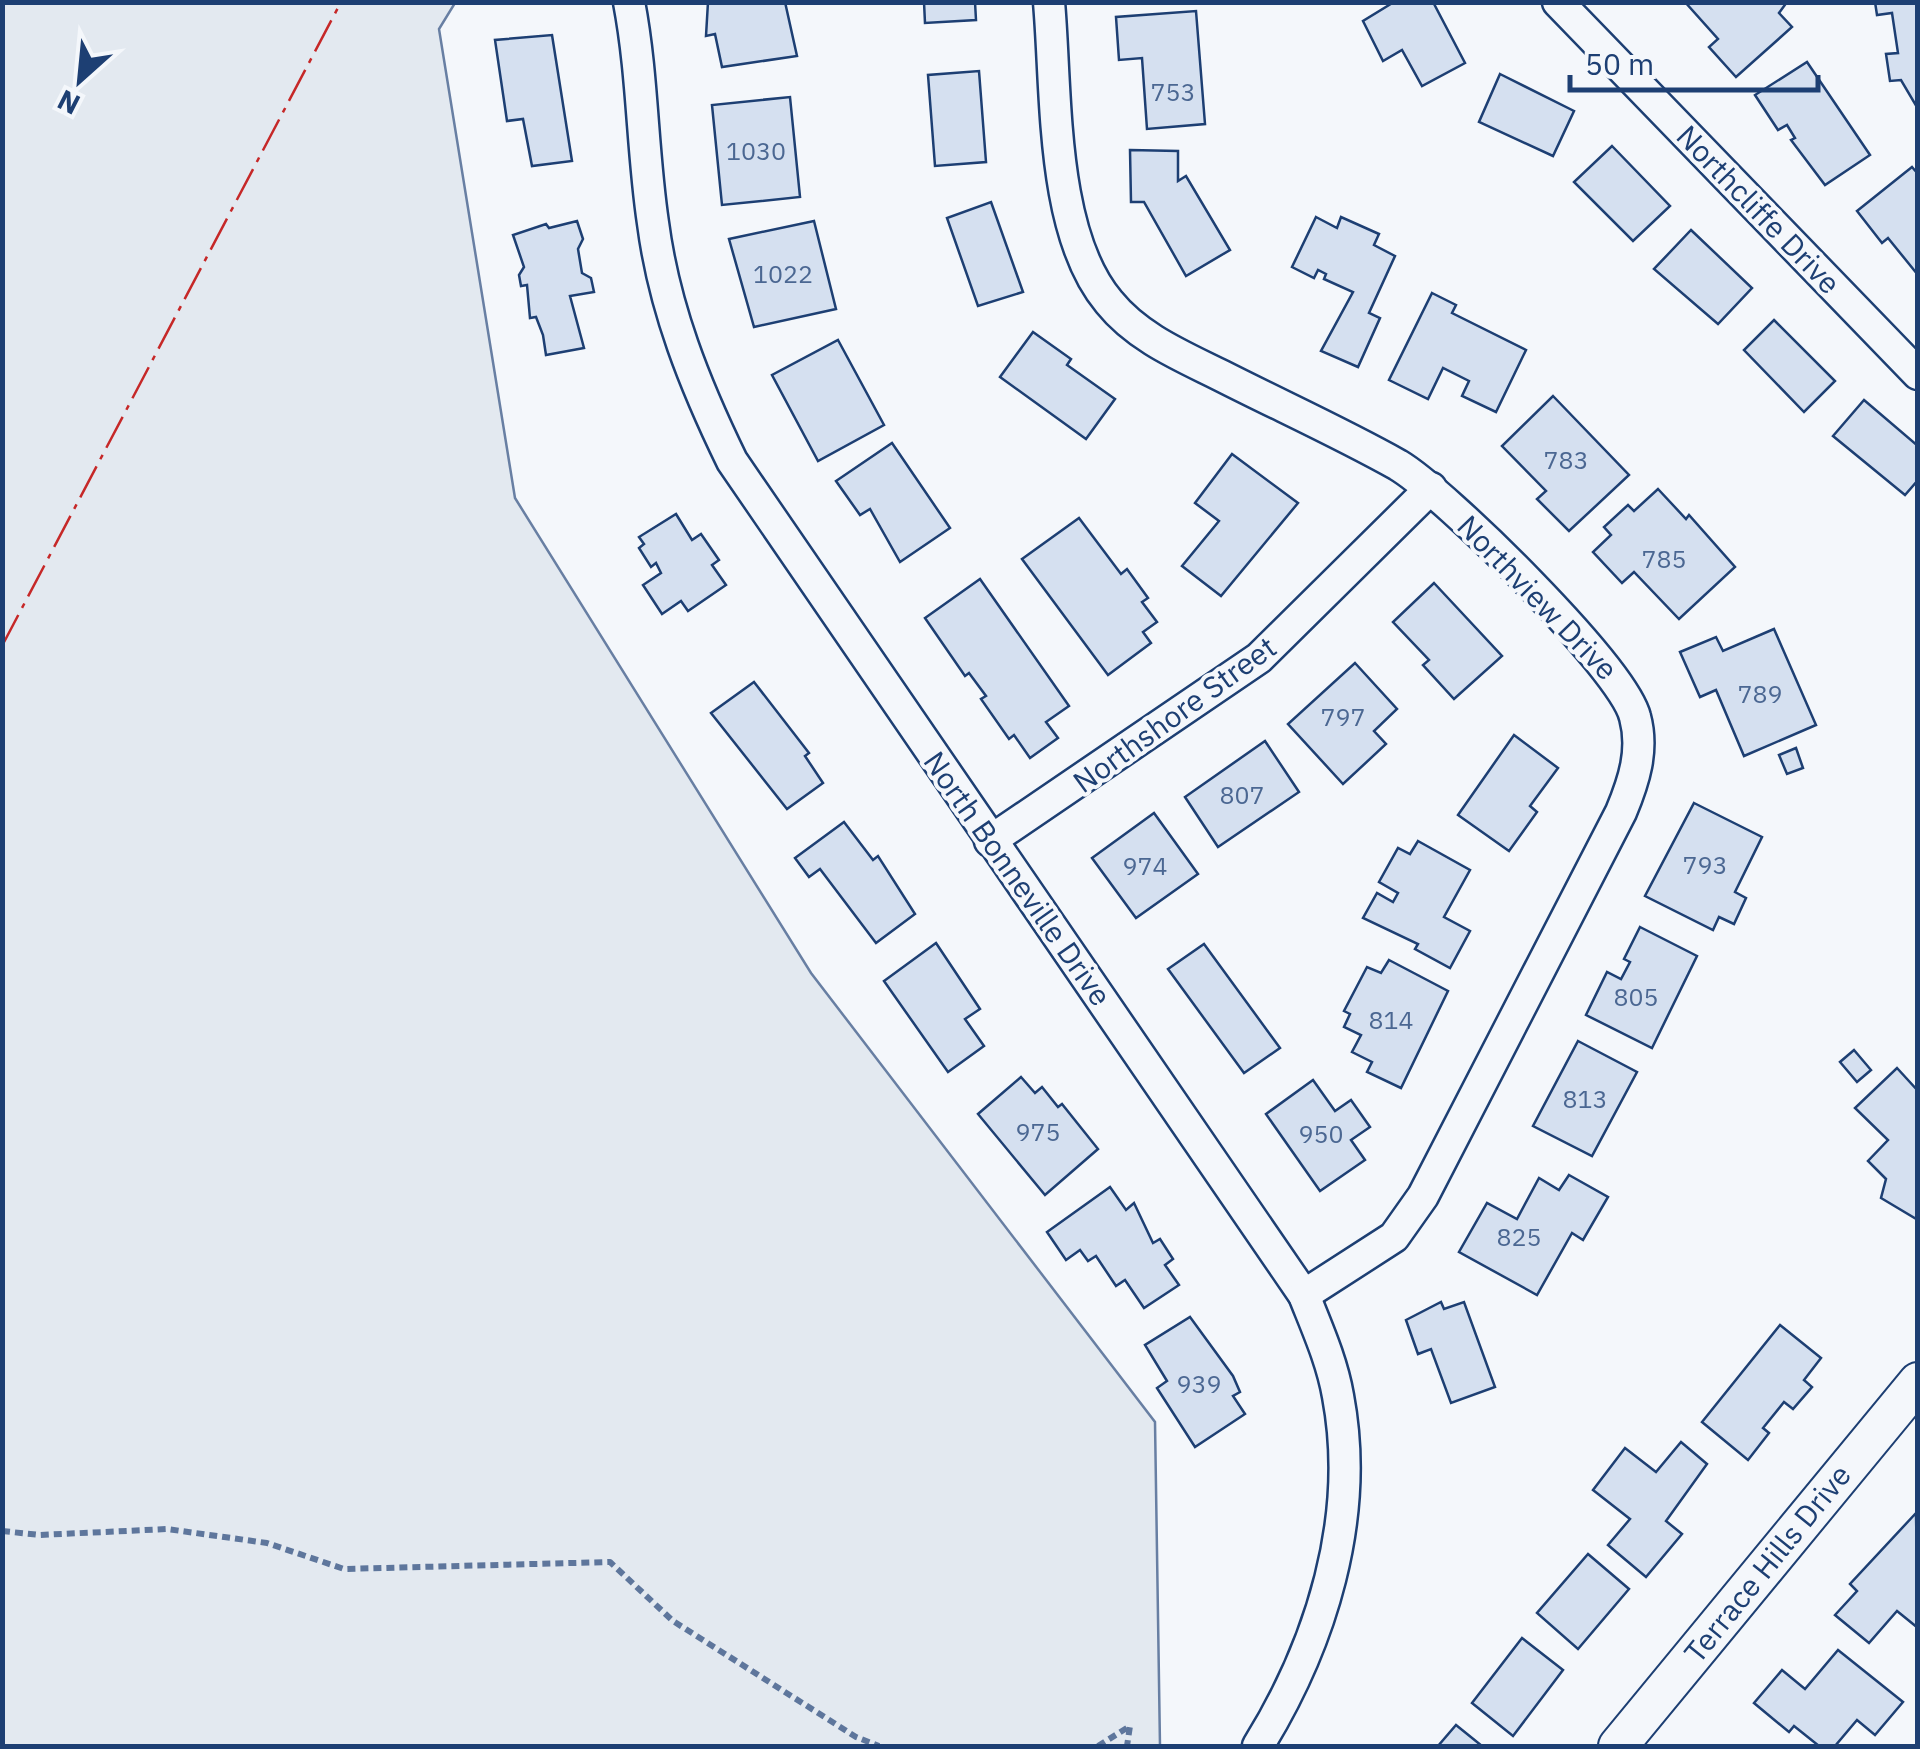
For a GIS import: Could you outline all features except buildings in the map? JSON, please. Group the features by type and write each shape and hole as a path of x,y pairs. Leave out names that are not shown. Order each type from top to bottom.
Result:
{"street":[{"name":"North Bonneville Drive","path":"630,2 653,225 682,348 700,395 762,510 1304,1295 1338,1395 1344,1494 1320,1617 1302,1669 1258,1746"},
{"name":"Northview Drive","path":"1049,2 1065,195 1074,242 1098,288 1125,319 1160,345 1377,454 1432,488 1609,668 1626,691 1635,716 1637,767 1621,812 1410,1218 1376,1252 1304,1295"},
{"name":"Northcliffe Drive","path":"1558,2 1918,374"},
{"name":"Northshore Street","path":"990,841 1259,658 1432,488"},
{"name":"Terrace Hills Drive","path":"1618,1746 1918,1382"}],"path":[{"path":"2,1532 40,1536 167,1530 267,1542 344,1570 610,1562 673,1622 840,1727 879,1746"},
{"path":"1098,1746 1130,1726 1127,1746"}],"shaded area":[{"path":"3,2 455,3 439,29 515,498 811,973 1155,1422 1160,1746 3,1746"}],"power":[{"path":"2,646 341,2"}]}
